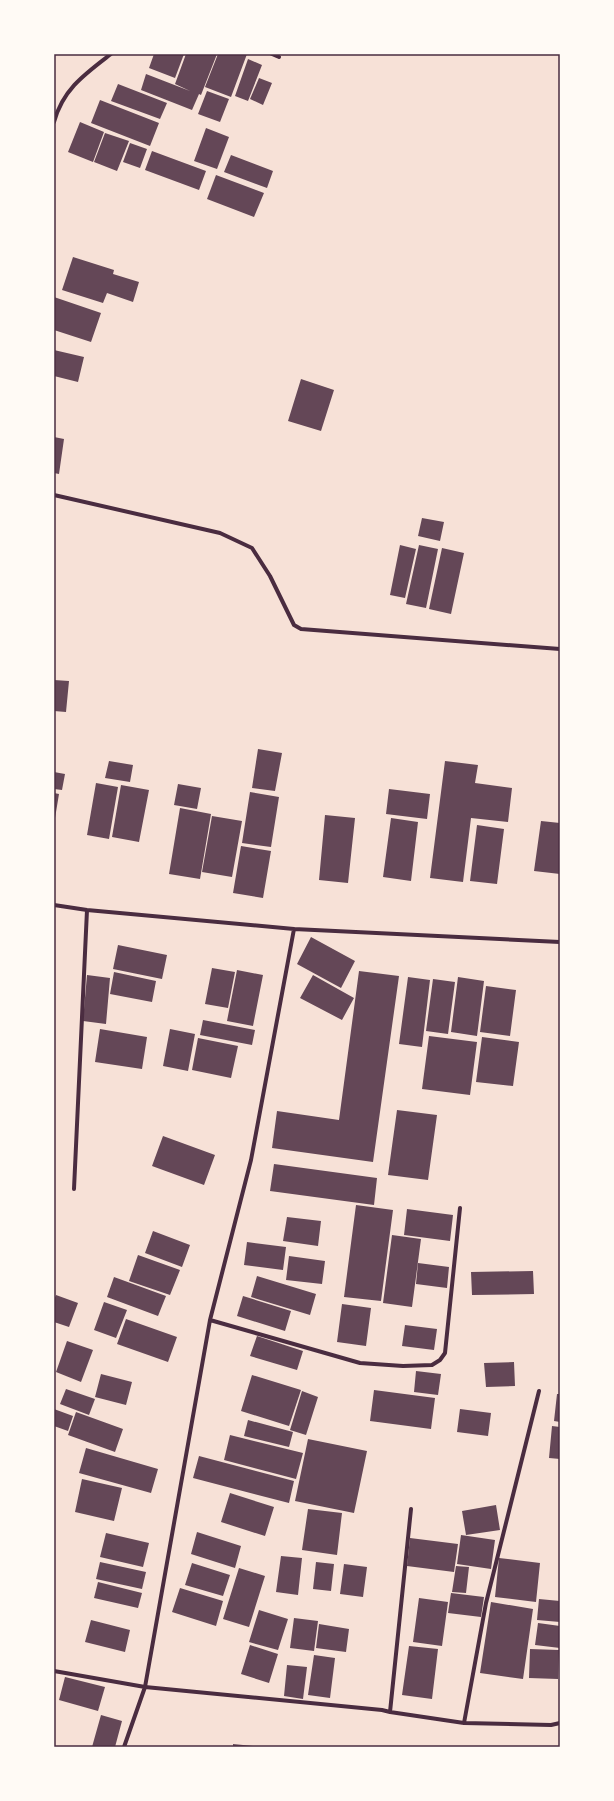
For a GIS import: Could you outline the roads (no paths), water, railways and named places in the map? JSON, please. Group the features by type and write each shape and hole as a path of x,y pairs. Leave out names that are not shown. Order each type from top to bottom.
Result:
{"street":[{"path":"54,122 62,102 79,79 110,54"},
{"path":"272,54 279,57"},
{"path":"54,495 220,533 252,548 270,576 294,625 301,629 560,649"},
{"path":"54,905 87,910 294,929 560,942"},
{"path":"74,1189 87,910"},
{"path":"124,1747 145,1687 210,1320 252,1160 294,929"},
{"path":"210,1320 360,1363 403,1366 432,1364 440,1360 446,1353 460,1208"},
{"path":"464,1723 486,1603 539,1391"},
{"path":"390,1712 411,1509"},
{"path":"54,1671 145,1687 382,1710 464,1723 551,1725 560,1723"}]}
